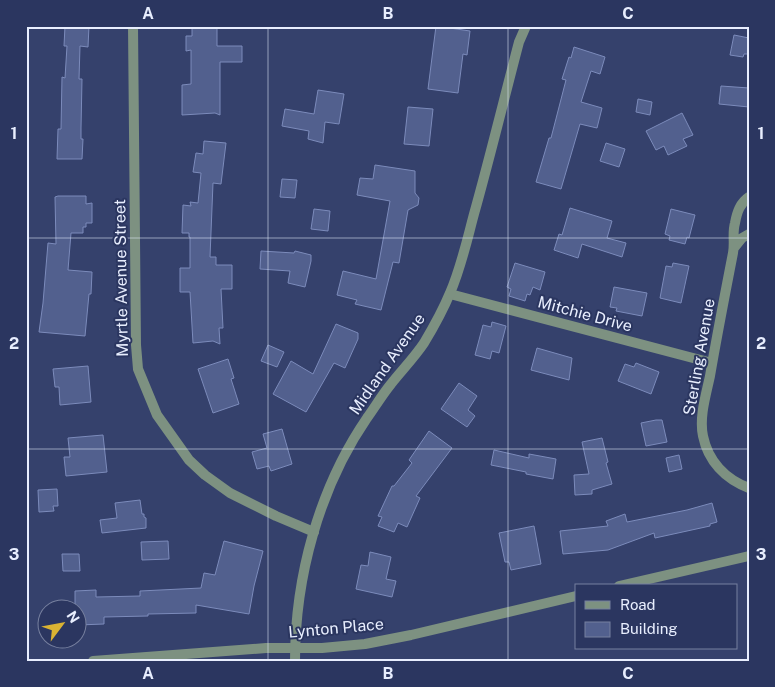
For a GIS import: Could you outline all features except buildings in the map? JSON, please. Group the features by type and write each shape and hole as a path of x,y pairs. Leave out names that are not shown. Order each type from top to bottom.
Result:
{"street":[{"name":"Myrtle Avenue Street","path":"133,26 136,345 138,369 157,415 189,460 230,493 314,532"},
{"name":"Midland Avenue","path":"295,661 295,629 301,585 314,532 334,479 351,444 389,386 423,344 450,294 458,273 519,42 526,26"},
{"name":"Sterling Avenue","path":"746,488 729,478 716,466 708,454 702,426 734,248 734,224 739,208 743,201 749,197"},
{"path":"734,248 742,238 749,234"},
{"name":"Mitchie Drive","path":"450,294 712,363"},
{"path":"626,584 745,555"},
{"name":"Lynton Place","path":"93,661 266,648 322,648 365,644 575,596"}]}
